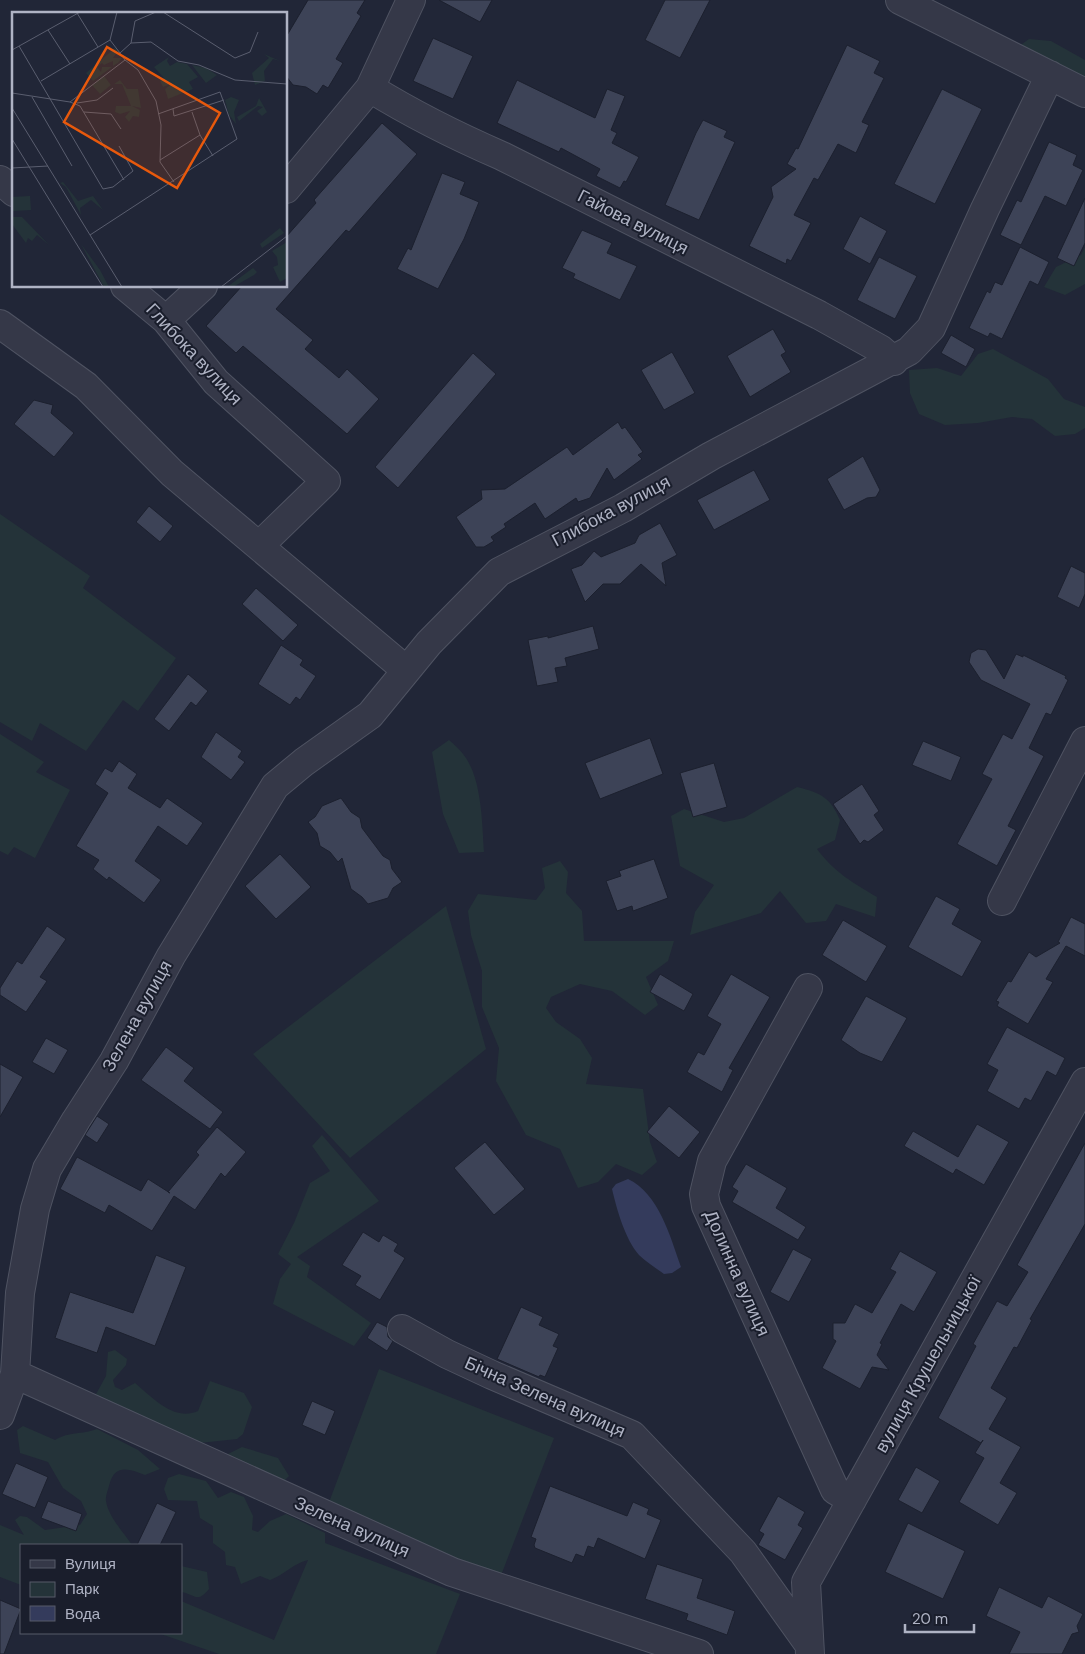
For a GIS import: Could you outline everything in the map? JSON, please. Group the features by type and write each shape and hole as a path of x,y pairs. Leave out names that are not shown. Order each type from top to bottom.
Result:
{"street":[{"path":"288,187 370,88 411,0"},
{"path":"900,0 1085,93"},
{"name":"Глибока вулиця","path":"370,715 406,670 499,572 623,508 711,456 894,361 909,351 931,328 985,209 1050,75"},
{"name":"Гайова вулиця","path":"370,88 405,110 462,139 502,156 819,315 880,349 894,361"},
{"path":"0,180 12,190"},
{"name":"Глибока вулиця","path":"127,288 166,320 216,382 326,481 259,546"},
{"path":"166,320 201,288"},
{"path":"0,324 86,386 172,473 406,670"},
{"name":"Зелена вулиця","path":"0,1415 15,1374 20,1294 35,1209 48,1169 114,1060 170,956 275,786 304,762 370,715"},
{"path":"1002,901 1085,741"},
{"name":"Долинна вулиця","path":"808,988 712,1161 704,1194 706,1206 835,1490 852,1500"},
{"name":"вулиця Крушельницької","path":"809,1649 806,1582 1085,1082"},
{"name":"Бічна Зелена вулиця","path":"402,1328 447,1354 492,1375 632,1435 743,1552 809,1649"},
{"name":"Зелена вулиця","path":"15,1374 452,1572 699,1654"}],"green space":[{"path":"1029,39 1051,41 1085,60 1085,96 1018,47"},
{"path":"1085,247 1085,284 1065,295 1044,287 1056,267 1081,255"},
{"path":"993,349 1048,379 1064,399 1085,407 1085,428 1075,434 1055,436 1032,419 1012,417 978,423 945,425 919,414 910,393 909,370 937,368 961,376 978,354"},
{"path":"0,514 90,576 83,588 176,658 138,711 123,700 86,751 40,723 32,741 0,722"},
{"path":"0,734 44,762 36,772 70,790 35,858 14,847 8,855 0,851"},
{"path":"449,740 463,754 474,775 480,801 484,852 459,853 443,814 432,752"},
{"path":"797,787 824,797 836,812 840,820 835,840 817,849 837,871 877,897 875,917 836,904 826,921 806,923 780,891 761,913 690,935 695,912 714,885 680,866 671,816 684,809 724,822 744,818"},
{"path":"560,861 568,872 566,893 582,911 584,941 674,941 668,961 646,977 658,1005 645,1015 612,991 580,984 551,997 546,1008 556,1022 580,1039 592,1058 586,1084 643,1089 650,1142 657,1162 642,1175 616,1164 598,1182 578,1188 560,1149 526,1135 496,1081 499,1048 482,1007 482,971 471,935 468,911 478,894 536,900 545,888 542,868"},
{"path":"446,906 486,1049 350,1158 253,1054"},
{"path":"322,1135 379,1201 297,1257 310,1266 307,1277 371,1323 354,1346 273,1304 280,1279 291,1264 278,1254 294,1223 310,1183 330,1171 312,1146"},
{"path":"115,1350 127,1359 126,1365 113,1380 115,1387 122,1390 135,1383 156,1401 172,1411 189,1414 198,1411 210,1381 244,1393 252,1407 243,1434 237,1439 199,1443 95,1396 106,1376 108,1352"},
{"path":"379,1369 554,1438 500,1578 328,1505"},
{"path":"23,1426 55,1440 66,1435 97,1429 138,1450 160,1469 145,1475 127,1470 118,1471 111,1479 106,1498 107,1507 131,1544 20,1544 20,1585 0,1577 0,1525 24,1535 15,1520 20,1516 27,1517 45,1530 80,1525 87,1514 81,1501 63,1488 48,1462 20,1453 17,1430"},
{"path":"242,1447 278,1458 289,1476 284,1481 240,1471 228,1454"},
{"path":"179,1474 206,1481 218,1498 231,1492 244,1497 253,1516 252,1530 258,1532 270,1521 286,1514 325,1533 325,1543 460,1594 436,1654 219,1654 161,1634 182,1634 182,1601 274,1640 308,1560 270,1580 260,1576 241,1584 235,1567 226,1565 225,1552 213,1543 213,1526 200,1518 197,1501 168,1500 164,1489 168,1478"},
{"path":"182,1566 207,1572 209,1589 205,1594 196,1597 182,1592"}],"water":[{"path":"628,1179 648,1195 668,1229 681,1267 672,1273 664,1274 642,1258 626,1233 612,1189 616,1184"}],"building":[{"path":"308,0 365,0 357,13 361,16 336,59 343,63 328,88 323,85 317,94 306,87 293,85 288,79 288,34"},
{"path":"439,0 492,0 480,22"},
{"path":"665,0 710,0 680,58 645,40"},
{"path":"433,38 473,56 453,99 413,81"},
{"path":"847,45 880,61 874,73 884,78 862,122 869,125 856,153 838,144 818,180 814,178 794,215 811,223 791,261 787,259 786,264 749,246 773,197 771,187 796,169 787,164 796,148 798,149"},
{"path":"517,80 595,118 607,89 625,96 611,130 617,133 612,143 639,157 626,182 624,181 620,188 596,176 600,169 561,148 559,152 497,123"},
{"path":"942,89 982,109 935,204 894,184"},
{"path":"703,120 727,131 724,137 735,142 699,220 665,205"},
{"path":"382,123 417,154 349,232 346,230 276,309 313,340 305,349 339,378 347,369 379,399 347,434 243,346 236,353 206,326 240,288 288,288 288,235 316,203 314,200"},
{"path":"1049,142 1077,155 1073,165 1083,170 1066,206 1045,196 1021,245 1000,235 1017,200 1021,202"},
{"path":"442,173 465,182 460,194 479,202 464,239 438,289 397,269 408,248 411,250"},
{"path":"1085,198 1085,243 1074,266 1057,258"},
{"path":"860,216 887,231 870,264 843,249"},
{"path":"582,230 612,243 607,253 637,266 620,300 573,278 575,274 562,268"},
{"path":"1020,247 1049,262 1038,285 1030,281 1002,339 990,333 988,337 969,328 987,291 990,293 995,282 1002,285"},
{"path":"879,257 917,276 895,319 857,300"},
{"path":"773,329 786,352 781,355 791,372 750,397 727,356"},
{"path":"951,335 975,349 966,367 941,353"},
{"path":"672,352 695,393 664,410 641,370"},
{"path":"473,353 496,374 398,488 375,467"},
{"path":"34,400 53,405 51,413 74,433 54,457 14,424"},
{"path":"618,422 622,429 625,427 643,452 638,455 642,459 614,480 607,468 590,498 578,502 576,498 545,519 535,503 504,524 506,527 491,537 494,541 484,547 476,547 456,517 482,499 481,490 505,489 567,447 573,455"},
{"path":"863,456 880,490 876,497 867,498 844,510 827,479"},
{"path":"754,470 770,500 714,530 697,500"},
{"path":"149,506 173,526 160,542 136,522"},
{"path":"660,523 677,555 662,563 666,586 641,564 620,584 603,584 585,602 571,569 582,565 594,551 601,557 635,543 639,535"},
{"path":"1071,566 1085,573 1085,594 1079,608 1057,597"},
{"path":"256,588 298,625 283,641 242,604"},
{"path":"593,626 599,649 565,658 567,666 555,668 558,682 537,686 528,640 548,636 548,638"},
{"path":"281,645 303,660 300,665 316,676 300,700 296,697 290,705 258,684"},
{"path":"978,649 986,650 1004,679 1016,654 1023,657 1023,655 1066,676 1065,678 1068,680 1051,715 1046,713 1029,748 1044,756 1008,826 1016,830 997,866 957,844 992,779 982,774 1003,734 1012,739 1030,704 981,680 969,662 971,653"},
{"path":"188,674 208,691 196,706 191,702 169,731 154,719"},
{"path":"216,732 242,751 238,757 245,762 231,780 201,757"},
{"path":"650,738 663,774 600,799 585,763"},
{"path":"923,741 961,757 951,781 912,765"},
{"path":"119,761 137,774 128,788 160,808 167,798 203,823 187,846 158,826 135,861 161,880 144,903 109,877 107,880 93,869 99,860 76,846 108,793 95,784 105,768 112,772"},
{"path":"714,763 727,807 693,817 680,773"},
{"path":"862,784 879,811 874,815 884,830 868,842 864,840 860,844 833,804"},
{"path":"341,798 351,812 360,818 362,828 383,856 390,860 392,869 402,882 393,888 388,898 368,904 351,889 342,858 338,862 330,852 320,846 317,833 308,822 315,817 322,806"},
{"path":"280,854 311,887 276,919 245,886"},
{"path":"654,859 668,898 633,911 632,906 617,911 606,881 621,876 619,871"},
{"path":"936,896 960,909 952,924 982,941 962,977 908,947"},
{"path":"1071,917 1085,924 1085,956 1066,946 1046,979 1053,982 1028,1024 997,1006 999,1002 996,1001 1008,981 1011,982 1029,952 1036,957 1060,943 1058,942"},
{"path":"843,920 887,946 866,982 822,955"},
{"path":"47,926 66,939 40,977 47,981 26,1012 0,995 0,988 17,961 22,964"},
{"path":"660,974 693,994 684,1011 650,992"},
{"path":"731,974 770,997 729,1068 733,1070 722,1092 687,1072 698,1052 704,1055 721,1024 707,1016"},
{"path":"866,996 907,1018 882,1062 860,1053 841,1040"},
{"path":"1007,1027 1065,1058 1056,1076 1047,1071 1031,1101 1025,1098 1019,1109 987,1091 998,1070 987,1064"},
{"path":"46,1038 68,1050 54,1074 32,1062"},
{"path":"166,1047 194,1068 184,1081 223,1112 210,1129 141,1080"},
{"path":"0,1064 23,1077 0,1117"},
{"path":"669,1106 700,1132 679,1158 647,1132"},
{"path":"97,1116 109,1124 97,1143 85,1135"},
{"path":"977,1124 1009,1142 984,1185 956,1169 953,1174 904,1146 913,1131 958,1157"},
{"path":"217,1127 246,1152 225,1177 221,1173 195,1210 174,1196 152,1231 109,1205 105,1213 60,1189 77,1157 141,1191 148,1179 168,1192 199,1155 196,1152"},
{"path":"485,1142 525,1189 494,1215 454,1168"},
{"path":"1085,1143 1085,1224 1030,1319 1032,1320 1017,1348 1014,1347 991,1388 1007,1398 989,1429 1021,1447 1000,1483 1017,1493 998,1525 959,1502 984,1458 975,1453 983,1440 981,1443 938,1418 976,1346 973,1344 997,1301 1007,1306 1028,1272 1017,1265"},
{"path":"746,1164 787,1188 776,1208 806,1227 798,1240 732,1202 738,1191 732,1187"},
{"path":"363,1232 379,1242 383,1235 398,1244 394,1251 405,1258 380,1300 355,1285 361,1276 342,1265"},
{"path":"793,1249 812,1259 789,1302 770,1292"},
{"path":"900,1251 937,1272 914,1312 901,1304 880,1343 882,1344 877,1355 889,1370 872,1367 860,1389 822,1368 836,1341 833,1339 833,1323 845,1323 855,1304 872,1313 896,1272 890,1269"},
{"path":"156,1255 186,1267 155,1346 106,1327 97,1353 55,1338 70,1292 133,1313"},
{"path":"521,1307 543,1317 539,1325 559,1334 553,1346 558,1348 545,1377 540,1375 539,1377 497,1359"},
{"path":"377,1322 387,1327 388,1337 393,1341 387,1351 367,1338"},
{"path":"312,1401 335,1411 325,1435 302,1425"},
{"path":"16,1463 48,1477 35,1508 2,1494"},
{"path":"916,1467 940,1481 922,1513 898,1500"},
{"path":"550,1486 627,1516 633,1502 649,1509 647,1514 661,1520 645,1559 598,1538 594,1548 588,1546 584,1557 576,1554 572,1563 535,1548 536,1539 531,1537"},
{"path":"778,1496 805,1512 798,1525 803,1528 785,1560 758,1545 764,1534 759,1531"},
{"path":"48,1501 82,1514 76,1531 41,1518"},
{"path":"157,1503 176,1512 160,1544 137,1544"},
{"path":"908,1523 965,1551 943,1599 885,1572"},
{"path":"657,1564 703,1579 697,1598 735,1611 727,1635 686,1620 688,1614 645,1599"},
{"path":"999,1587 1042,1608 1048,1596 1083,1614 1077,1626 1079,1632 1072,1634 1062,1654 1009,1654 1020,1632 986,1616"},
{"path":"0,1600 20,1609 20,1612 4,1654 0,1654"}]}
